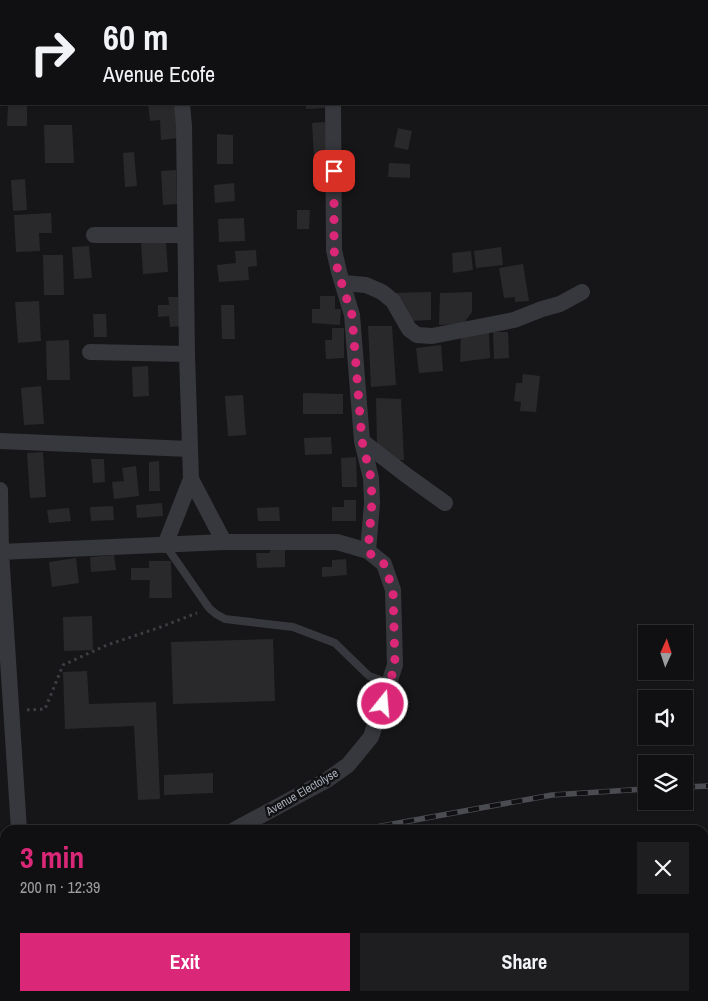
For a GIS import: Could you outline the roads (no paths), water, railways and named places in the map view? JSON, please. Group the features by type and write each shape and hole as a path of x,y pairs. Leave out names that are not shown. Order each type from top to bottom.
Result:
{"street":[{"path":"182,105 191,479 224,542"},
{"path":"1,552 224,542 337,542 368,552 372,502 371,478 362,441 352,315 338,272 334,250 333,105"},
{"path":"94,235 185,236"},
{"path":"343,283 366,285 382,292 393,301 409,329 417,334 432,336 514,320 560,304 582,292"},
{"path":"90,352 187,354"},
{"path":"0,441 189,449"},
{"path":"362,441 445,503"},
{"path":"165,545 191,479"},
{"path":"0,490 1,552 19,825"},
{"name":"Avenue Electolyse","path":"243,825 327,780 348,765 371,737 395,665 393,590 384,564 368,552"}],"lane":[{"path":"165,545 209,608 216,614 225,619 293,627 335,643 369,676 389,683"}],"railway":[{"path":"693,787 708,786"},
{"path":"387,825 552,795 638,790"}]}
